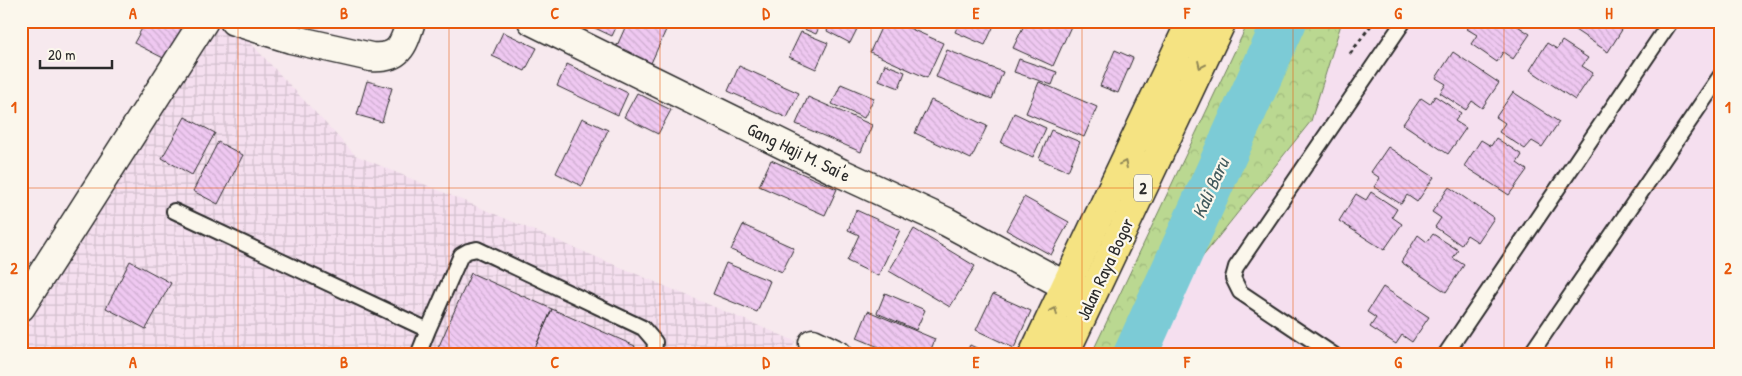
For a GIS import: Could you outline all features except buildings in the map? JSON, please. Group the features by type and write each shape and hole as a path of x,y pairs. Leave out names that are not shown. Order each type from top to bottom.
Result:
{"highway":[{"name":"Jalan Raya Bogor","path":"1033,355 1191,21"},
{"name":"Jalan Raya Bogor","path":"1064,355 1222,21"}],"street":[{"path":"21,308 204,21"},
{"path":"234,21 291,39 371,57 384,58 393,55 399,48 406,38 411,21"},
{"name":"Gang Haji M. Sai'e","path":"532,21 841,173 947,222 1066,286"},
{"path":"813,343 838,355"}],"lane":[{"path":"1334,355 1240,292 1233,278 1236,267 1404,21"},
{"path":"1445,355 1670,21"},
{"path":"1530,355 1721,74"},
{"path":"174,211 428,330"},
{"path":"418,355 461,255 468,250 478,249 644,328 655,342 654,355"}],"path":[{"path":"1350,54 1374,21"}],"shaded area":[{"path":"210,21 244,36 355,155 795,341 790,355 21,355 21,308 34,288 93,166"},
{"path":"1342,21 1721,21 1721,355 1152,355 1168,300 1311,121"}],"green space":[{"path":"1249,21 1342,21 1311,121 1168,300 1152,355 1091,355"}],"waterway":[{"name":"Kali Baru","path":"1135,355 1285,21"}]}
